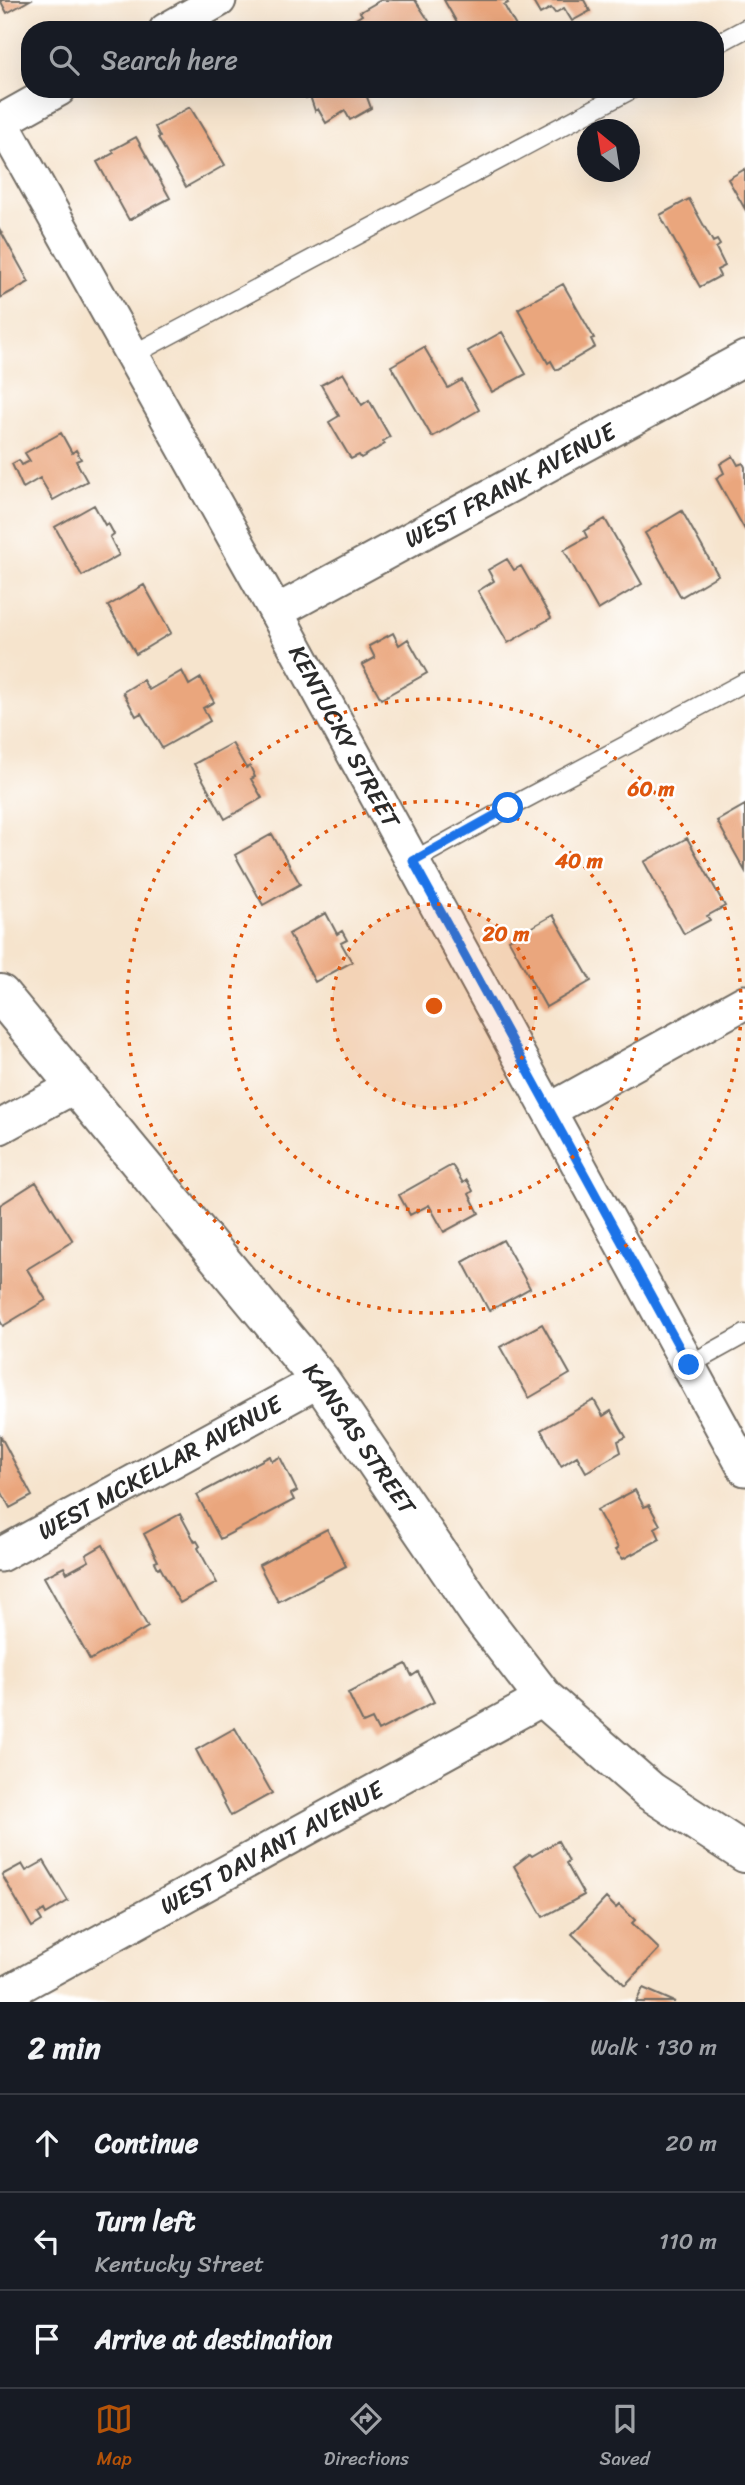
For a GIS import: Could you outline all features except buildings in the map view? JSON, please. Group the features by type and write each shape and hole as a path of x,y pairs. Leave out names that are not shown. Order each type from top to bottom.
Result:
{"street":[{"path":"182,21 219,0"},
{"path":"0,121 42,98"},
{"name":"KENTUCKY STREET","path":"0,121 276,612 745,1469"},
{"name":"WEST FRANK AVENUE","path":"276,612 745,358"},
{"name":"KANSAS STREET","path":"0,994 320,1380 480,1615 544,1698 650,1790 745,1853"},
{"path":"550,1110 745,1002"},
{"path":"0,1127 75,1086"},
{"name":"WEST MCKELLAR AVENUE","path":"0,1555 320,1380"},
{"name":"WEST DAVANT AVENUE","path":"0,1997 544,1698"}],"lane":[{"path":"724,40 745,29"},
{"path":"132,355 615,98"},
{"path":"413,861 745,682"},
{"path":"689,1365 745,1334"}],"route":[{"path":"508,808 413,861 689,1365"}]}
